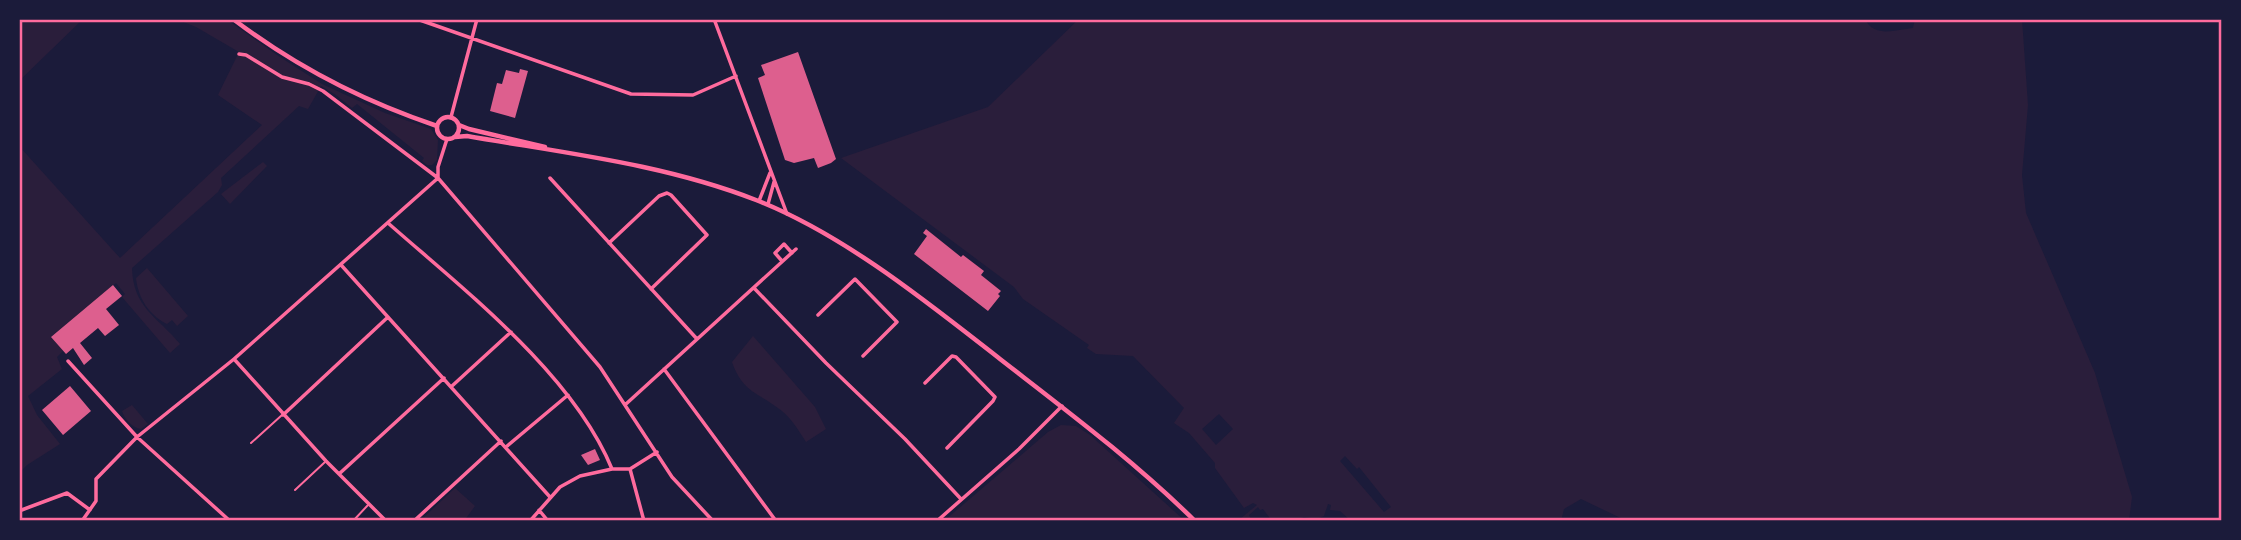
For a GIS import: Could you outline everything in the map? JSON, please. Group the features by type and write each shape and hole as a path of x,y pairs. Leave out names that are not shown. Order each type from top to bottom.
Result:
{"street":[{"path":"233,19 321,78 375,104 437,126"},
{"path":"417,19 631,94 693,95 736,76"},
{"path":"451,117 477,19"},
{"path":"714,19 787,214"},
{"path":"239,54 246,55 282,77 309,84 323,91 438,178 600,367 672,477 713,521"},
{"path":"451,117 459,125 469,129 556,150"},
{"path":"451,117 442,119 437,126 439,135 447,139 467,136 639,166 709,184 787,214 854,253 919,296 1062,406 1162,488 1195,521"},
{"path":"455,137 459,125"},
{"path":"82,521 96,501 96,479 137,437 234,359 438,178 438,167 447,139"},
{"path":"759,201 771,171"},
{"path":"550,178 697,339"},
{"path":"767,205 774,189 774,180"},
{"path":"609,243 659,196 667,193 671,195 707,235 651,289"},
{"path":"388,223 511,332 568,395 601,442 612,469"},
{"path":"782,261 775,253 783,244 792,253"},
{"path":"626,404 796,249"},
{"path":"342,265 550,496"},
{"path":"818,315 855,279 897,322 863,356"},
{"path":"754,288 961,499"},
{"path":"282,415 388,317"},
{"path":"452,386 511,332"},
{"path":"925,383 950,358 956,357 995,397 947,448"},
{"path":"234,359 282,415 386,521"},
{"path":"68,361 137,437 230,521"},
{"path":"664,369 776,521"},
{"path":"339,474 444,377"},
{"path":"506,447 568,395"},
{"path":"937,521 1019,449 1062,406"},
{"path":"414,521 500,441"},
{"path":"530,521 560,487 580,476 612,469 630,469 657,452"},
{"path":"630,469 644,521"},
{"path":"19,511 67,492 90,510"},
{"path":"539,510 548,521"}],"lane":[{"path":"251,443 282,415"},
{"path":"295,490 326,461"},
{"path":"354,521 368,505"}],"shaded area":[{"path":"19,19 83,19 19,81"},
{"path":"176,19 226,19 322,84 385,113 431,129 438,140 437,160 432,165 427,165 422,161 424,158 357,104 352,108 321,86 308,109 299,106 221,178 222,185 218,192 132,268 133,282 142,303 180,344 170,353 122,297 125,294 116,283 52,336 63,351 57,357 62,369 28,396 37,415 60,444 19,473 19,146 120,258 262,125 218,95 239,52 196,27"},
{"path":"1079,19 1865,19 1874,29 1886,31 1913,28 1915,19 2022,19 2028,105 2022,175 2026,213 2095,373 2132,497 2129,521 1627,521 1581,499 1564,509 1561,521 1351,521 1340,511 1330,510 1331,505 1328,504 1324,516 1317,519 1304,517 1292,521 1272,521 1263,509 1258,507 1249,515 1252,521 1242,521 1240,519 1257,505 1253,503 1244,508 1215,468 1215,463 1189,433 1174,423 1184,408 1133,356 1096,354 1087,348 1089,345 1023,299 1014,287 841,158 988,107","holes":["1219,414 1233,429 1216,445 1202,429","1345,456 1357,469 1359,467 1391,507 1384,512 1340,461"]},
{"path":"263,162 267,166 230,204 221,194"},
{"path":"147,268 188,316 177,326 172,320 167,324 161,320 150,311 142,299 136,278"},
{"path":"753,336 815,407 826,429 806,442 786,414 746,386 736,372 732,362"},
{"path":"132,405 148,424 141,429 132,425 123,414 122,411"},
{"path":"1061,425 1076,426 1090,435 1185,521 944,521 1048,432"},
{"path":"455,488 475,506 464,521 420,521"}],"building":[{"path":"798,52 836,159 818,168 814,158 794,163 785,160 758,78 765,75 761,65"},
{"path":"520,69 528,71 515,118 490,111 497,83 502,84 506,70 519,73"},
{"path":"926,229 961,257 963,255 984,271 981,275 1001,291 988,311 914,254 927,236 923,233"},
{"path":"113,285 122,296 106,309 119,325 105,336 98,328 80,343 92,358 84,365 73,348 66,354 51,337"},
{"path":"70,386 91,411 63,435 42,410"},
{"path":"595,449 600,460 588,465 581,455"}]}
